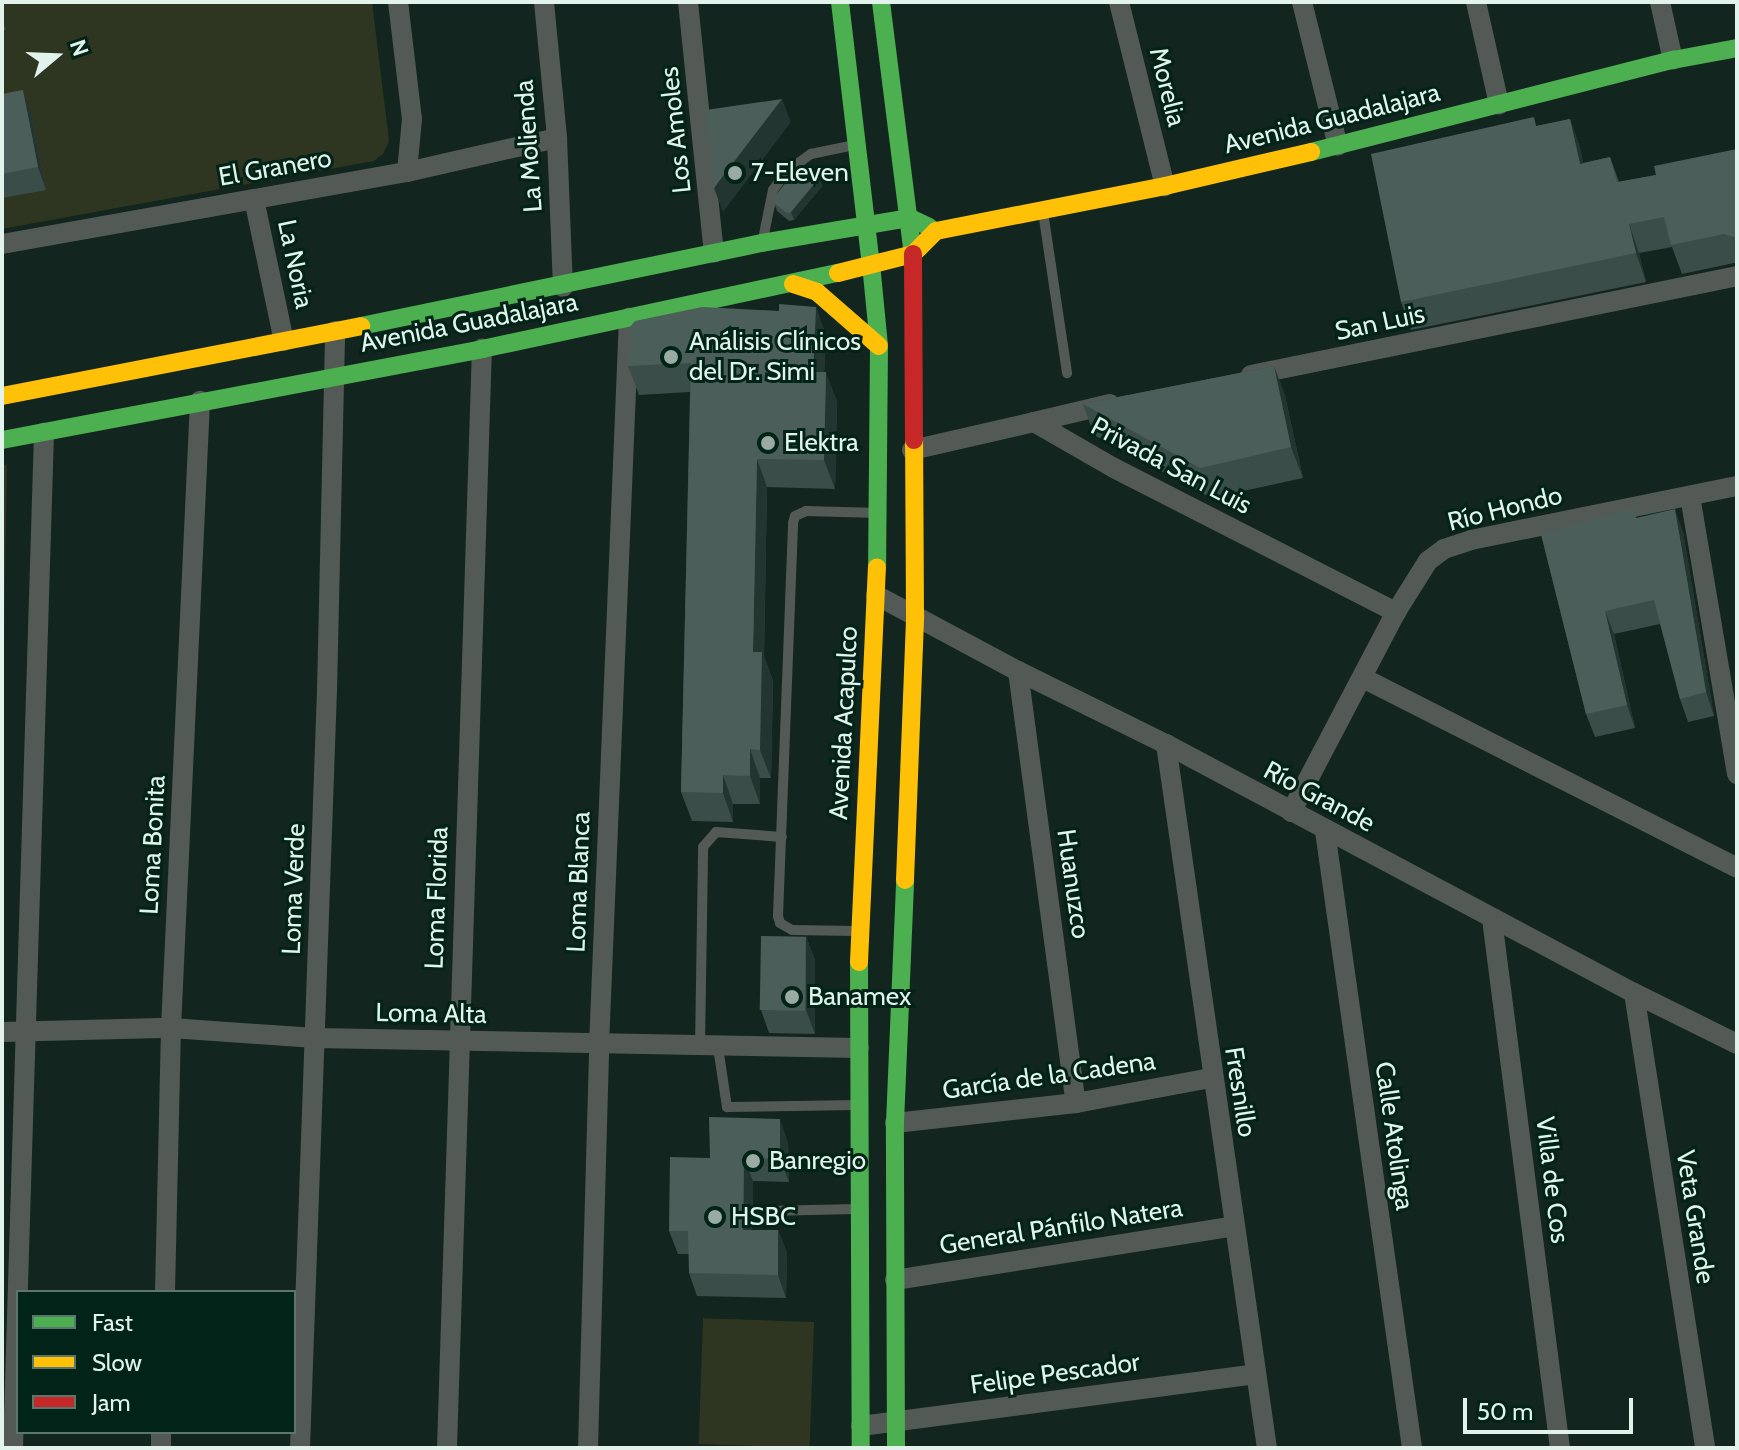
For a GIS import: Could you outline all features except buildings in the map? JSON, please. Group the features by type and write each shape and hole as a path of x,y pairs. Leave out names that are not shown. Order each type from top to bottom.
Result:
{"main road":[{"name":"Avenida Acapulco","path":"840,2 879,346 880,513 859,931 861,1448"},
{"path":"881,2 913,254 915,615 895,1123 896,1448"},
{"name":"Avenida Guadalajara","path":"936,231 1165,186 1338,146 1673,60 1737,48"},
{"name":"Avenida Guadalajara","path":"2,396 563,287 762,243 910,218"},
{"path":"910,218 936,231 913,254"},
{"name":"Avenida Guadalajara","path":"2,440 482,349 793,284 913,254"},
{"path":"793,284 817,292 879,346"}],"street":[{"path":"398,2 411,97 407,172"},
{"name":"La Molienda","path":"544,2 557,138 563,287"},
{"name":"Los Amoles","path":"688,2 714,253"},
{"name":"Morelia","path":"1119,2 1165,186"},
{"path":"1302,2 1338,146"},
{"path":"1476,2 1499,104"},
{"path":"1660,2 1673,60"},
{"name":"El Granero","path":"2,244 407,172 557,138"},
{"name":"La Noria","path":"254,199 284,341"},
{"name":"San Luis","path":"1236,378 1737,276"},
{"name":"Loma Blanca","path":"588,1448 599,1046 629,318"},
{"name":"Loma Verde","path":"300,1448 335,331"},
{"name":"Loma Florida","path":"447,1448 482,349"},
{"name":"Loma Bonita","path":"165,1290 171,1028 200,401"},
{"path":"912,450 1127,401"},
{"name":"Privada San Luis","path":"1034,422 1114,468 1396,612"},
{"path":"18,1290 44,432"},
{"name":"Río Hondo","path":"1291,812 1396,612 1428,561 1444,549 1502,533 1737,486"},
{"path":"1690,496 1737,774"},
{"name":"Río Grande","path":"876,595 1018,671 1166,744 1492,919 1737,1044"},
{"name":"Huanuzco","path":"1018,671 1076,1103"},
{"path":"1363,678 1737,868"},
{"name":"Fresnillo","path":"1166,744 1211,1078 1267,1448"},
{"name":"Calle Atolinga","path":"1325,831 1412,1448"},
{"name":"Villa de Cos","path":"1492,919 1560,1448"},
{"name":"Veta Grande","path":"1634,993 1705,1448"},
{"name":"Loma Alta","path":"2,1032 171,1028 315,1038 599,1046 859,1048"},
{"name":"García de la Cadena","path":"895,1123 1076,1103 1211,1078"},
{"name":"General Pánfilo Natera","path":"895,1280 1235,1226"},
{"path":"13,1448 16,1344"},
{"name":"Felipe Pescador","path":"861,1426 1256,1374"}],"lane":[{"path":"762,243 773,190 786,172 811,154 857,144"},
{"path":"1043,210 1067,373"},
{"path":"859,931 792,930 780,923 793,523 795,516 806,511 880,513"},
{"path":"782,837 716,832 703,847 709,1047 727,1107 859,1105"},
{"path":"765,1211 859,1209"}],"green space":[{"path":"2,2 372,2 389,141 383,154 374,161 2,229"},
{"path":"7,464 2,764 2,466"},
{"path":"703,1318 814,1322 810,1448 699,1444"}],"traffic: fast":[{"path":"840,2 871,264"},
{"path":"881,2 913,254"},
{"path":"1311,152 1673,60 1737,48"},
{"path":"361,326 762,243 910,218 929,227"},
{"path":"871,264 879,346 877,567"},
{"path":"2,440 482,349 838,273"},
{"path":"896,1448 895,1123 905,880"},
{"path":"859,962 861,1448"}],"traffic: slow":[{"path":"838,273 913,254 936,231 1165,186 1311,152"},
{"path":"793,284 817,292 879,346"},
{"path":"2,396 361,326"},
{"path":"905,880 915,615 914,440"},
{"path":"859,962 877,567"}],"traffic: jam":[{"path":"913,254 914,440"}],"place":[{"name":"7-Eleven","path":"735,173"},
{"name":"Análisis Clínicos del Dr. Simi","path":"671,357"},
{"name":"Elektra","path":"768,443"},
{"name":"Banamex","path":"792,997"},
{"name":"Banregio","path":"753,1161"},
{"name":"HSBC","path":"715,1217"}]}
